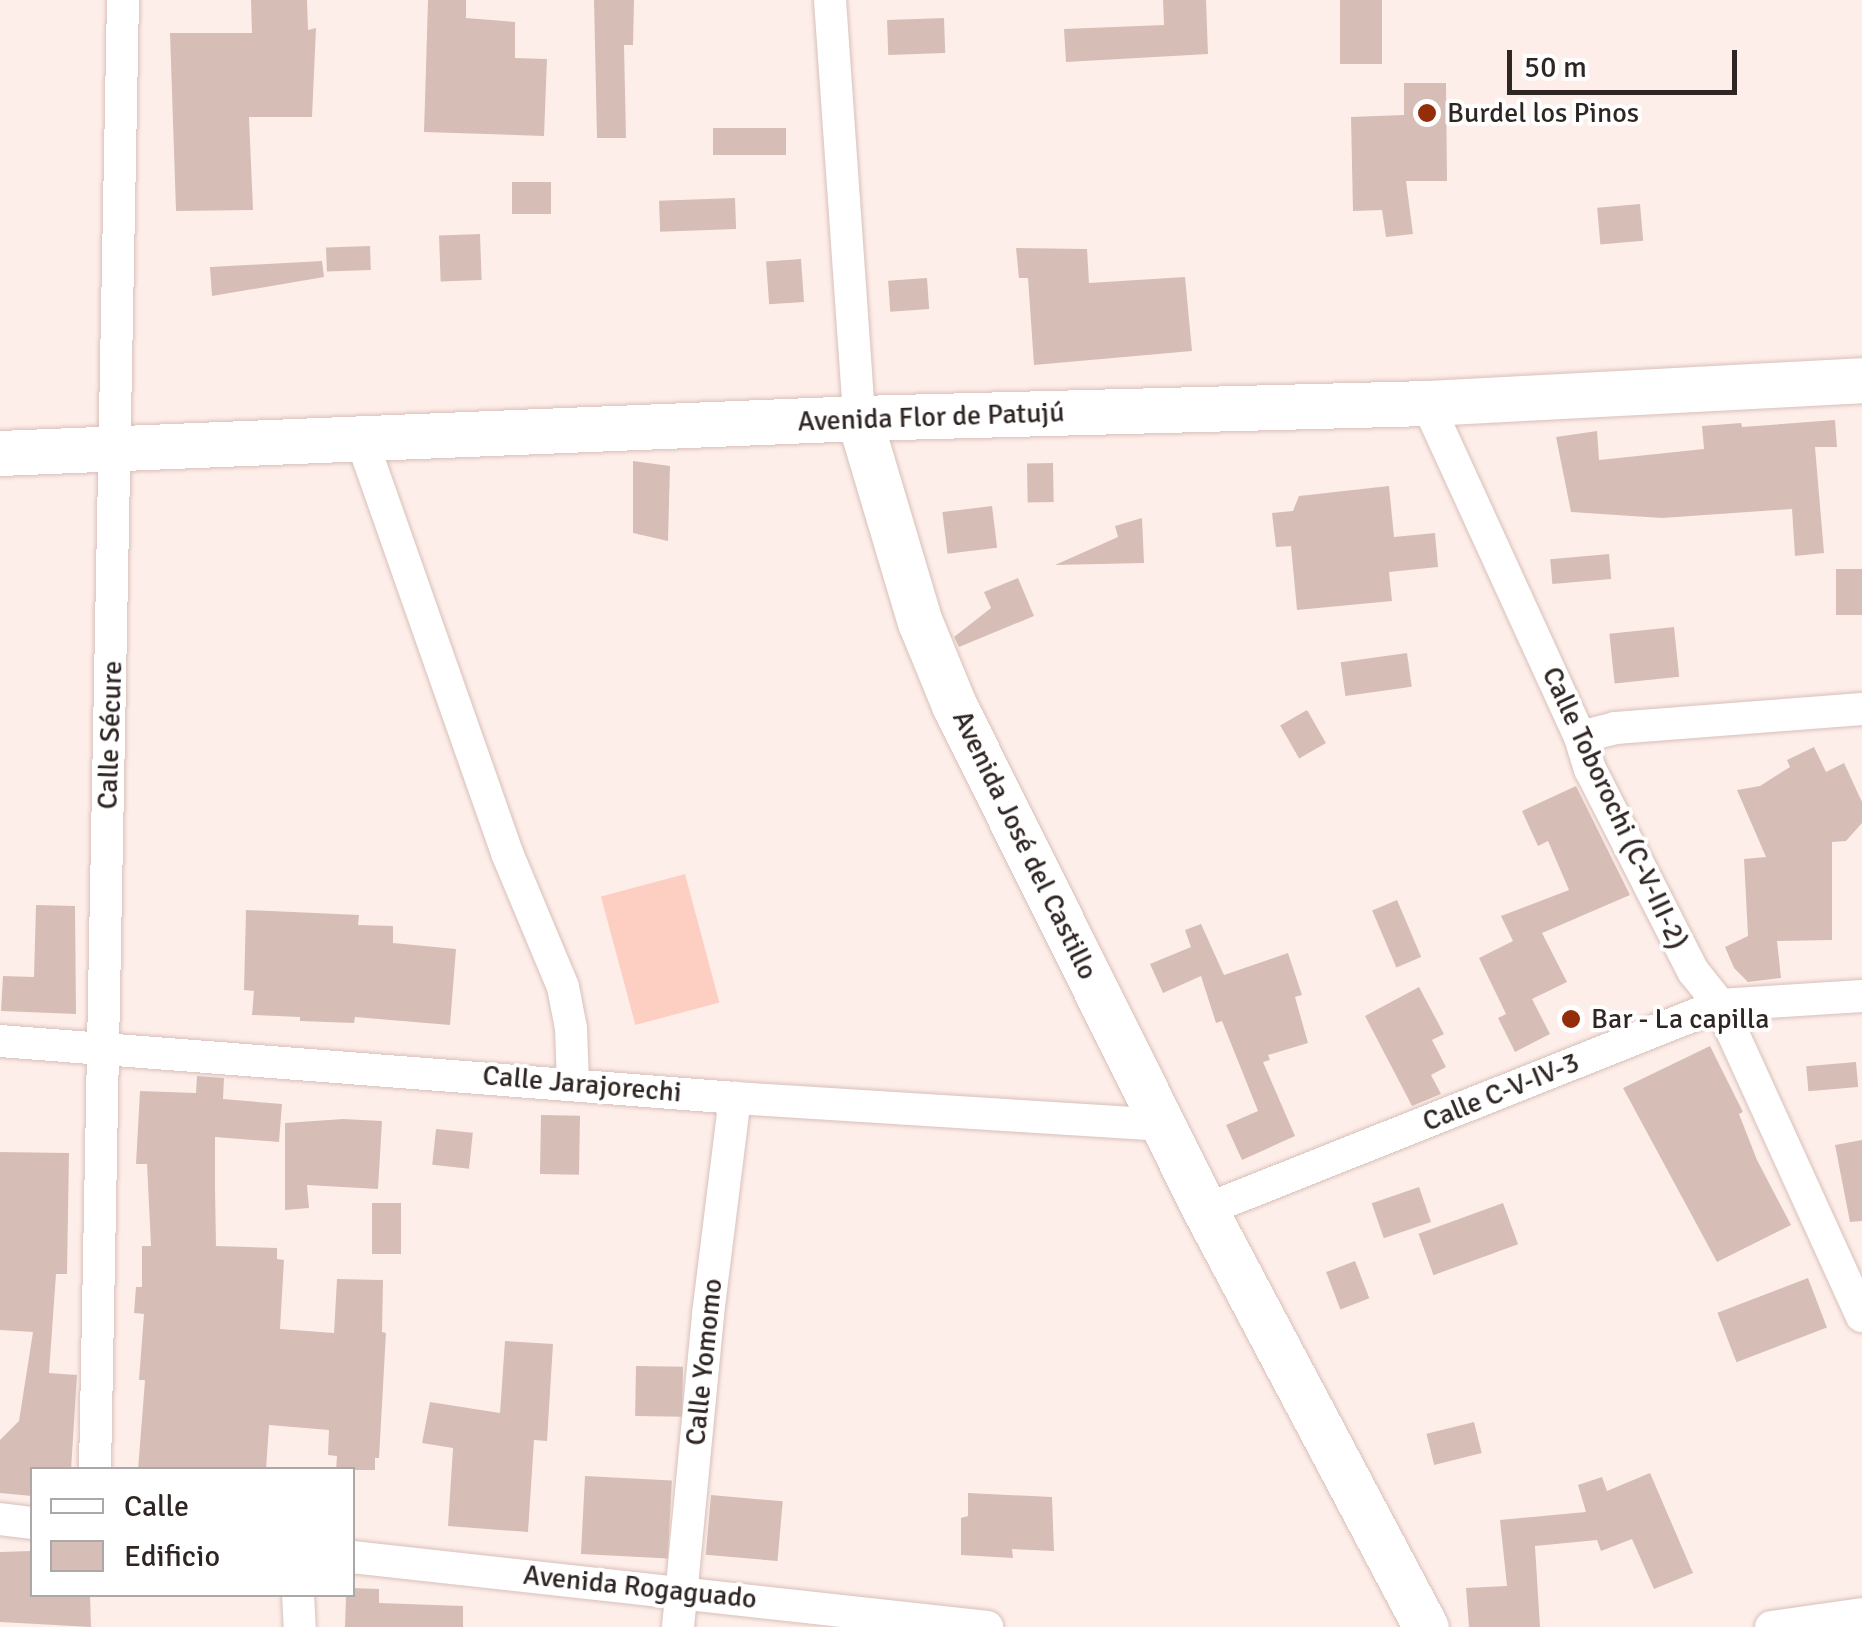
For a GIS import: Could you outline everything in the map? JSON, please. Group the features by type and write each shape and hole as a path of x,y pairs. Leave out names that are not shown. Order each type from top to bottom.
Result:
{"main road":[{"name":"Avenida Flor de Patujú","path":"0,453 859,418 1426,403 1862,380"},
{"name":"Avenida José del Castillo","path":"859,418 920,622 954,705 1206,1210 1426,1627"}],"street":[{"name":"Calle Sécure","path":"95,1467 124,0"},
{"name":"Avenida José del Castillo","path":"830,0 859,418"},
{"name":"Calle Toborochi (C-V-III-2)","path":"1426,403 1580,736 1590,768 1693,972 1720,1006 1858,1298"},
{"path":"361,438 507,853 563,987 572,1028 573,1082"},
{"path":"1580,736 1615,728 1862,709"},
{"name":"Calle C-V-IV-3","path":"1206,1210 1720,1006 1862,996"},
{"name":"Calle Jarajorechi","path":"0,1040 573,1082 735,1098 1164,1125"},
{"name":"Calle Yomomo","path":"678,1627 708,1314 735,1098"},
{"path":"0,1519 30,1523"},
{"name":"Avenida Rogaguado","path":"355,1557 682,1590 987,1627"},
{"path":"298,1597 300,1627"},
{"path":"1771,1627 1862,1614"}],"shaded area":[{"path":"685,874 719,1002 635,1025 601,897"}],"building":[{"path":"251,0 307,0 308,30 316,28 312,117 249,117 253,210 176,211 170,33 252,33"},
{"path":"428,0 466,0 466,18 515,22 515,58 547,59 544,136 424,132"},
{"path":"594,0 634,0 633,45 624,45 626,138 597,138"},
{"path":"1163,0 1206,0 1208,54 1066,62 1064,29 1164,25"},
{"path":"1340,0 1382,0 1382,64 1340,64"},
{"path":"944,18 945,53 888,55 887,20"},
{"path":"1404,83 1446,83 1447,181 1406,181 1413,234 1386,237 1382,210 1353,211 1351,117 1404,115"},
{"path":"713,128 786,128 786,155 713,155"},
{"path":"512,182 551,182 551,214 512,214"},
{"path":"735,198 736,229 660,232 659,201"},
{"path":"1640,204 1643,241 1600,245 1597,208"},
{"path":"480,234 482,280 441,281 439,235"},
{"path":"370,246 371,270 327,272 326,248"},
{"path":"1016,248 1087,249 1089,283 1185,277 1192,351 1034,365 1028,278 1019,278"},
{"path":"801,259 804,302 769,304 766,261"},
{"path":"322,261 324,277 212,296 210,267"},
{"path":"927,278 929,309 890,312 888,281"},
{"path":"1835,420 1837,447 1815,447 1824,553 1795,556 1792,509 1662,518 1571,512 1556,437 1597,431 1599,460 1704,449 1702,426"},
{"path":"633,461 670,466 668,541 633,533"},
{"path":"1027,463 1053,463 1054,502 1028,502"},
{"path":"1389,486 1394,537 1435,533 1438,567 1389,572 1392,601 1297,610 1291,546 1276,547 1272,513 1293,511 1299,496"},
{"path":"992,506 997,548 947,554 942,512"},
{"path":"1142,518 1144,563 1055,565 1118,537 1115,526"},
{"path":"1609,554 1611,579 1552,584 1550,559"},
{"path":"1836,569 1862,569 1862,615 1836,615"},
{"path":"1018,578 1034,616 959,647 954,637 991,608 984,592"},
{"path":"1674,627 1679,677 1615,684 1609,634"},
{"path":"1407,653 1412,687 1345,696 1341,662"},
{"path":"1307,710 1326,743 1299,758 1280,726"},
{"path":"1814,747 1826,772 1844,763 1862,802 1862,823 1846,841 1832,842 1832,940 1777,941 1781,978 1748,982 1734,968 1725,947 1748,936 1744,859 1766,857 1737,790 1760,786 1790,767 1787,760"},
{"path":"1576,786 1630,895 1542,933 1567,982 1532,999 1550,1034 1515,1052 1498,1018 1506,1014 1479,958 1513,941 1501,916 1569,890 1548,841 1538,846 1522,811"},
{"path":"1397,900 1421,957 1396,968 1372,911"},
{"path":"36,905 75,906 76,1014 1,1011 3,976 34,977"},
{"path":"246,910 359,915 358,925 393,926 393,943 456,949 450,1025 355,1017 354,1023 300,1021 300,1017 252,1015 254,991 244,990"},
{"path":"1201,924 1224,975 1288,953 1302,995 1295,997 1308,1043 1268,1055 1270,1060 1263,1062 1295,1136 1242,1160 1226,1125 1258,1111 1222,1021 1216,1023 1201,976 1163,993 1150,964 1191,947 1185,930"},
{"path":"1419,987 1444,1034 1432,1040 1446,1067 1431,1075 1441,1094 1412,1106 1365,1016"},
{"path":"1710,1046 1743,1112 1739,1114 1757,1160 1791,1225 1717,1262 1623,1088"},
{"path":"1856,1062 1858,1087 1808,1091 1806,1066"},
{"path":"197,1076 224,1078 223,1099 282,1104 279,1142 215,1137 216,1246 277,1248 277,1259 284,1260 280,1329 334,1333 337,1279 383,1280 382,1332 386,1333 379,1458 375,1458 375,1470 336,1467 337,1456 328,1455 329,1430 269,1425 266,1467 138,1467 145,1380 139,1380 144,1314 134,1313 136,1287 142,1287 142,1246 151,1246 147,1164 136,1164 140,1091 196,1093"},
{"path":"541,1115 580,1116 579,1175 540,1174"},
{"path":"382,1121 378,1189 307,1185 309,1208 285,1210 285,1123"},
{"path":"436,1129 473,1133 469,1169 432,1165"},
{"path":"1862,1140 1862,1221 1850,1222 1835,1145"},
{"path":"0,1152 69,1153 67,1274 56,1274 49,1373 77,1375 71,1467 30,1467 30,1496 0,1493 0,1440 19,1421 33,1332 0,1330"},
{"path":"1419,1187 1431,1222 1384,1238 1372,1203"},
{"path":"372,1203 401,1203 401,1254 372,1254"},
{"path":"1503,1203 1518,1244 1433,1275 1418,1234"},
{"path":"1355,1261 1369,1298 1340,1309 1326,1272"},
{"path":"1808,1278 1827,1327 1736,1362 1717,1313"},
{"path":"505,1341 553,1344 547,1441 534,1440 528,1532 448,1526 453,1448 422,1443 430,1402 500,1413"},
{"path":"636,1366 683,1367 682,1417 635,1416"},
{"path":"1474,1422 1482,1453 1434,1465 1426,1434"},
{"path":"1650,1473 1693,1573 1654,1589 1632,1539 1601,1551 1597,1540 1535,1546 1540,1627 1469,1627 1466,1588 1507,1586 1500,1520 1586,1512 1578,1485 1602,1477 1607,1491"},
{"path":"585,1476 672,1481 668,1558 581,1554"},
{"path":"968,1493 1052,1497 1054,1551 1012,1549 1013,1558 961,1555 961,1518 968,1516"},
{"path":"711,1495 783,1501 777,1561 706,1555"},
{"path":"30,1551 30,1597 90,1597 91,1627 0,1622 0,1552"},
{"path":"355,1588 379,1589 379,1603 463,1606 463,1627 345,1627 346,1597 355,1597"}],"place":[{"name":"Burdel los Pinos","path":"1427,113"},
{"name":"Bar - La capilla","path":"1571,1019"}]}
